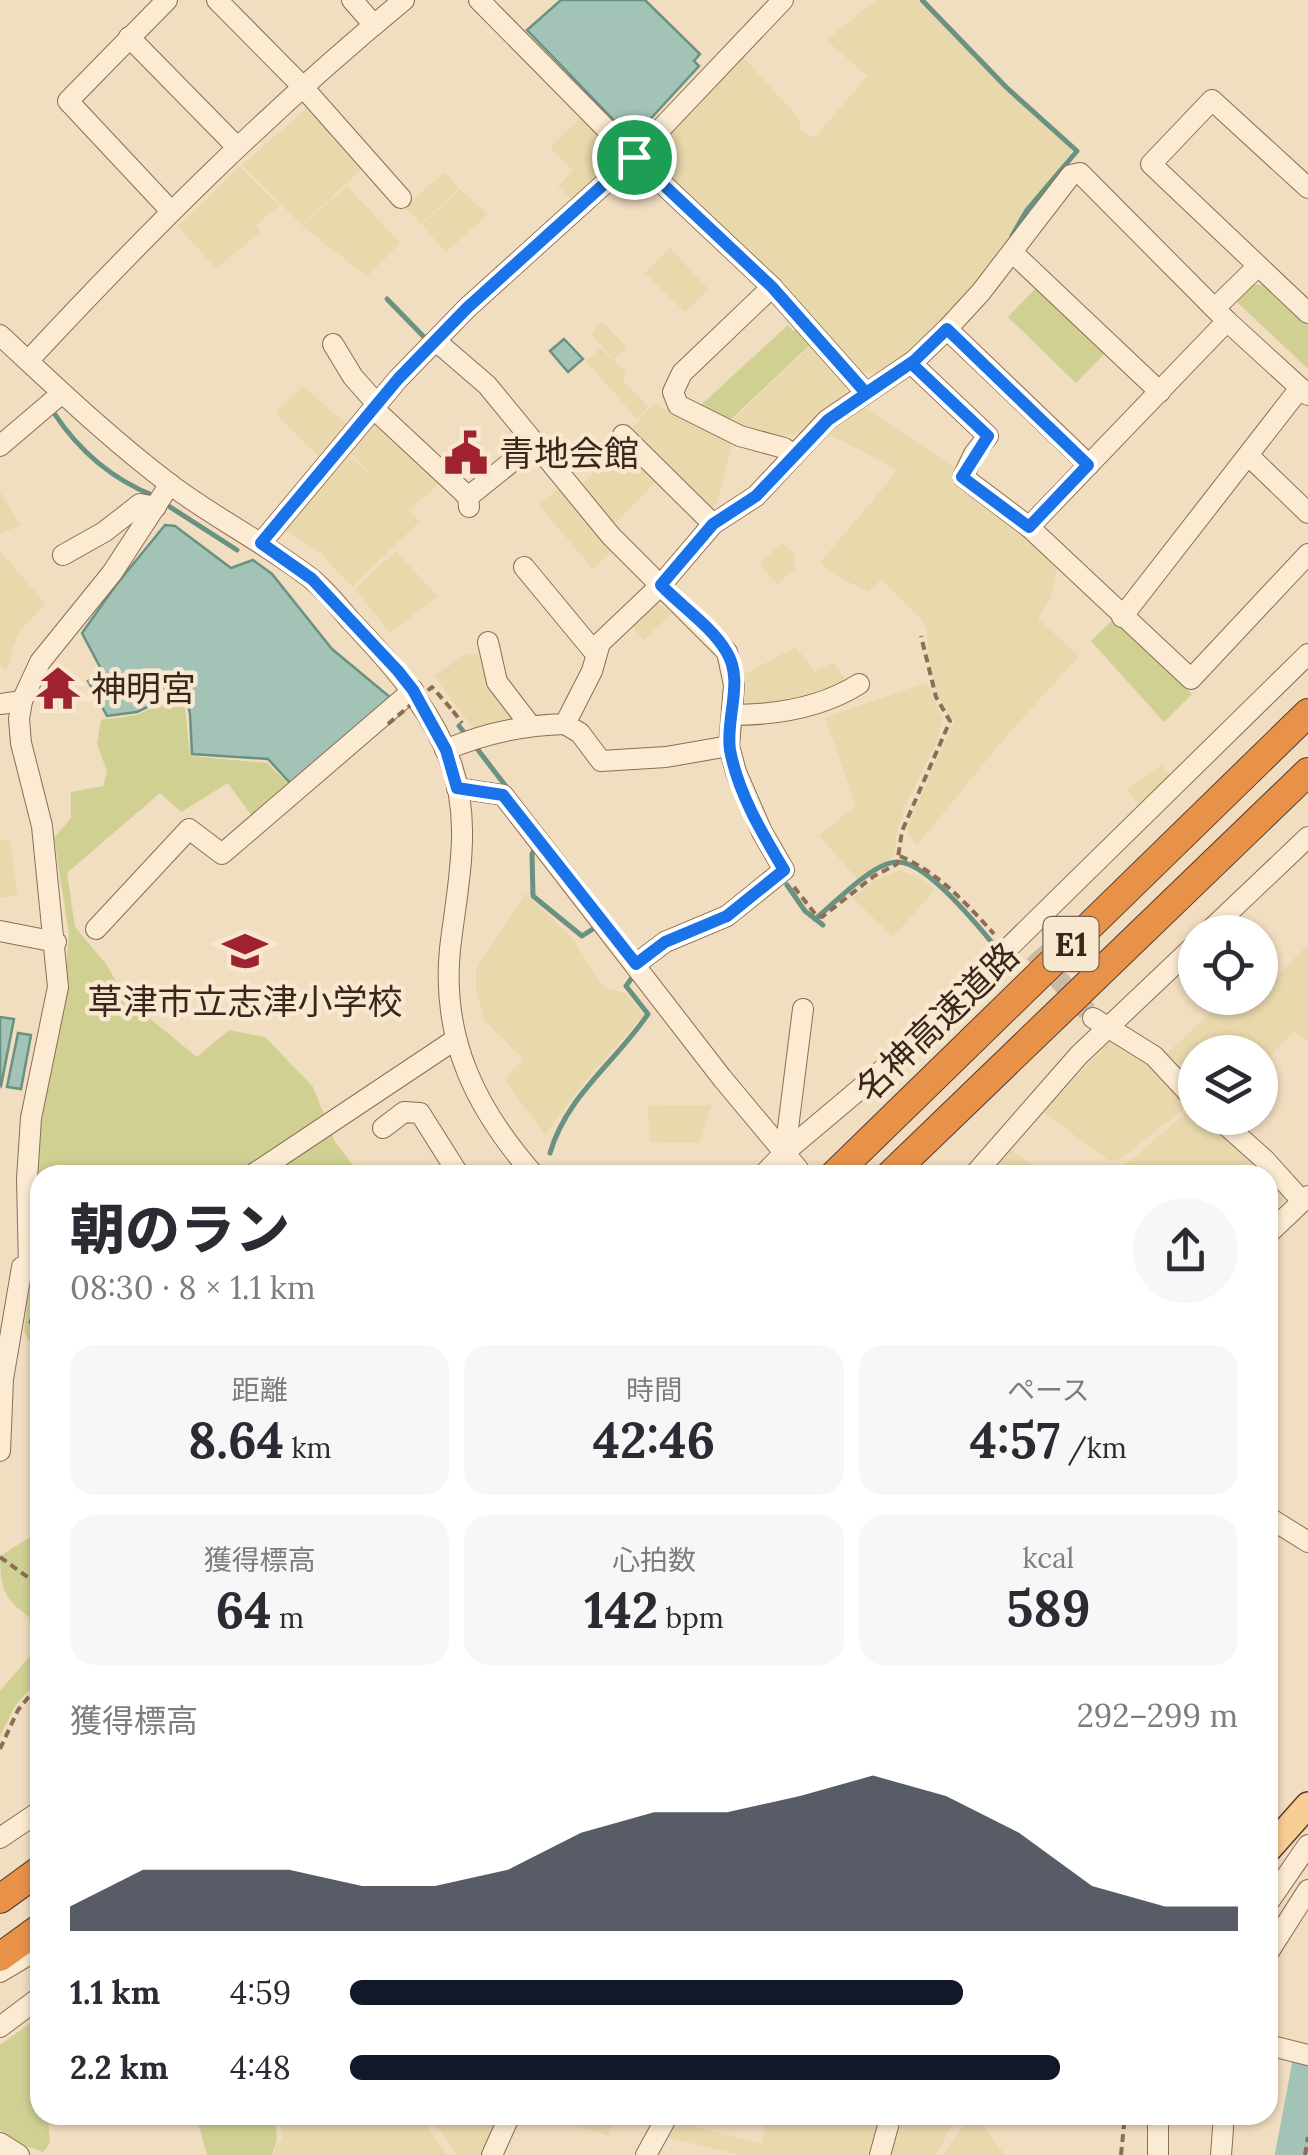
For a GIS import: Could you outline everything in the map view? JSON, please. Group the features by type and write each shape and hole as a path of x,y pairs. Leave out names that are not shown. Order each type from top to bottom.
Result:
{"highway":[{"name":"名神高速道路","path":"844,1165 1308,713"},
{"name":"E1","path":"900,1165 1308,772"},
{"path":"0,1896 30,1876"},
{"path":"0,1957 30,1935"}],"main road":[{"path":"1278,1839 1308,1805"}],"street":[{"path":"167,0 68,101 170,210"},
{"path":"217,0 302,86 401,198"},
{"path":"352,0 374,24"},
{"path":"28,361 236,146 404,0"},
{"path":"480,0 634,157 772,287 866,393"},
{"path":"261,543 398,379 467,308 634,157 783,0"},
{"path":"129,37 236,146"},
{"path":"1308,188 1212,100 1151,164 1308,313"},
{"path":"565,724 581,695 600,643 661,585 713,524 756,496 828,420 911,363 947,329 1071,175 1080,173 1304,392 1122,616"},
{"path":"1012,252 1160,392"},
{"path":"1029,527 1160,392 1258,266"},
{"path":"772,287 682,372 673,392 678,405 740,436 793,454"},
{"path":"947,329 1088,465"},
{"path":"0,336 62,394 170,484 312,579 413,690 446,750 464,836 448,990 456,1039 474,1092 526,1165"},
{"path":"436,342 487,385 588,511 727,652 734,685 729,746 749,804 784,870 727,916 665,942 636,964"},
{"path":"333,344 375,406 468,502 535,443"},
{"path":"911,363 988,436 962,477 1029,527 1191,679 1308,554"},
{"path":"0,446 62,394"},
{"path":"623,434 713,524"},
{"path":"1249,456 1308,513"},
{"path":"30,1244 27,1180 31,1118 58,988 42,826 21,743 22,700 40,662 112,574 170,484"},
{"path":"63,555 104,532 140,504 156,507"},
{"path":"524,567 596,654"},
{"path":"488,642 497,682 530,725"},
{"path":"782,1165 1020,946 1308,654"},
{"path":"732,715 761,715 815,704 837,698 858,684"},
{"path":"96,928 190,829 222,854 413,690"},
{"path":"0,704 22,700"},
{"path":"446,750 474,738 530,725 565,724 580,733 601,761 666,757 729,746"},
{"path":"457,788 503,795 722,1078 792,1160"},
{"path":"1226,915 1308,837"},
{"path":"0,932 56,942"},
{"path":"983,1165 1102,1023 1178,959"},
{"path":"792,1160 803,1009"},
{"path":"1102,1023 1154,1056 1178,1082"},
{"path":"267,1165 456,1039"},
{"path":"383,1128 404,1112 420,1113 453,1165"},
{"path":"1237,1135 1270,1165"},
{"path":"1278,1172 1305,1198 1278,1224"},
{"path":"0,1260 30,1266"},
{"path":"0,1451 3,1379 30,1270"},
{"path":"1278,1523 1308,1542"},
{"path":"0,1838 30,1817"},
{"path":"1278,1888 1308,1845"},
{"path":"0,1896 30,1864"},
{"path":"1278,1937 1308,1890"},
{"path":"0,1972 30,1954"},
{"path":"4,2015 30,2002"},
{"path":"1278,2048 1308,2055"},
{"path":"492,2155 506,2125"},
{"path":"646,2155 662,2125"},
{"path":"880,2155 888,2125"},
{"path":"1158,2125 1158,2155"},
{"path":"1221,2155 1223,2125"},
{"path":"0,2143 19,2155"}],"path":[{"path":"784,870 801,898 822,917 874,876 898,864 902,831 950,721 936,697 921,636"},
{"path":"388,724 432,688 452,711"},
{"path":"900,856 921,866 1020,946"},
{"path":"0,1557 30,1576"},
{"path":"0,1749 18,1710 30,1695"},
{"path":"1121,2155 1124,2125"},
{"path":"1305,2155 1308,2137"}],"shaded area":[{"path":"561,0 645,0 700,54 694,61 699,66 632,139 527,30"},
{"path":"876,0 917,0 1003,87 1073,149 1007,242 938,327 908,354 877,374 860,372 778,280 647,154 741,55 798,117 801,130 814,138 868,76 826,40"},
{"path":"310,105 363,167 302,225 242,165"},
{"path":"581,117 623,159 576,204 558,186 573,171 550,147"},
{"path":"240,167 279,205 256,226 261,231 216,269 178,226"},
{"path":"445,172 458,188 421,224 405,207"},
{"path":"347,186 400,243 367,276 302,226"},
{"path":"460,189 488,214 446,252 422,225"},
{"path":"670,248 708,289 685,312 645,273"},
{"path":"602,322 626,346 615,360 591,334"},
{"path":"564,339 583,359 568,372 550,351"},
{"path":"812,345 847,385 846,397 801,433 781,437 730,422"},
{"path":"600,348 626,372 623,381 648,407 637,419 586,361"},
{"path":"303,386 350,427 321,459 276,413"},
{"path":"654,404 732,443 717,504 708,512 629,431"},
{"path":"860,405 961,472 955,485 1043,551 1057,570 1051,597 1038,619 1079,656 1008,734 917,845 907,828 954,721 934,685 928,663 927,631 921,619 881,580 868,591 820,563 898,470 823,431"},
{"path":"373,417 443,479 410,510 401,503 420,521 352,587 321,553 280,528 343,450 375,480 347,448"},
{"path":"622,442 660,478 610,527 580,486"},
{"path":"561,488 614,549 593,569 538,504"},
{"path":"0,492 21,525 0,533"},
{"path":"165,525 175,526 231,568 253,560 272,574 332,649 391,698 291,784 268,759 192,754 186,696 175,694 137,712 107,716 88,681 101,669 82,633"},
{"path":"782,542 794,553 795,569 777,584 759,565"},
{"path":"0,551 45,603 20,631 5,670 0,663"},
{"path":"396,551 437,596 390,633 355,589"},
{"path":"656,602 672,613 644,640 631,625"},
{"path":"796,647 815,672 833,662 849,685 829,698 738,707 739,677"},
{"path":"468,653 485,657 514,721 475,731 434,676"},
{"path":"927,682 943,719 935,746 908,799 894,856 857,879 819,835 856,806 825,718"},
{"path":"1161,765 1171,776 1140,806 1126,789"},
{"path":"0,840 10,840 18,895 0,898"},
{"path":"900,870 935,890 893,937 853,898 875,880"},
{"path":"525,893 573,939 604,988 626,993 643,1015 577,1091 545,1135 504,1079 524,1059 484,1020 476,989 476,970"},
{"path":"1308,945 1308,1041 1294,1032 1278,1048 1278,1035 1187,1035 1209,1015 1278,1015 1278,975"},
{"path":"0,1017 14,1019 1,1086 0,1085"},
{"path":"18,1033 31,1035 21,1089 7,1087"},
{"path":"1114,1037 1151,1063 1178,1091 1178,1113 1120,1159 1110,1161 1043,1112"},
{"path":"1178,1043 1178,1074 1162,1058"},
{"path":"711,1105 699,1143 650,1142 648,1106"},
{"path":"1178,1120 1178,1135 1224,1135 1259,1165 1122,1165"},
{"path":"1011,1149 1033,1165 998,1165"},
{"path":"1278,1186 1289,1198 1278,1207"},
{"path":"280,2125 426,2125 447,2155 275,2155 274,2148 282,2139"},
{"path":"436,2125 498,2125 482,2155 458,2155"},
{"path":"574,2125 612,2125 608,2136"},
{"path":"673,2125 690,2125 761,2144 766,2125 878,2125 868,2155 740,2155 667,2137"},
{"path":"893,2125 952,2125 936,2155 885,2155"},
{"path":"964,2125 982,2125 1005,2155 944,2155"}],"green space":[{"path":"1252,285 1264,285 1308,325 1308,369 1236,301"},
{"path":"1037,287 1106,352 1076,383 1008,317"},
{"path":"788,325 793,331 797,328 811,344 729,421 700,406"},
{"path":"1115,618 1192,694 1164,722 1091,641"},
{"path":"176,696 184,697 190,756 267,763 288,783 252,816 228,783 181,812 160,793 67,873 75,927 106,964 127,1000 197,1057 229,1030 265,1037 313,1087 335,1142 353,1165 39,1165 46,1083 61,1023 69,934 54,838 71,818 71,792 103,786 107,771 97,744 101,720 137,715"},
{"path":"30,1284 30,1341 24,1331"},
{"path":"30,1537 30,1618 4,1590 0,1556"},
{"path":"30,1656 30,1689 15,1706 0,1736 0,1691"},
{"path":"30,2023 30,2125 49,2125 50,2143 43,2152 20,2144 0,2130 0,2045"},
{"path":"199,2125 276,2125 277,2139 272,2155 207,2155"}],"waterway":[{"path":"922,0 1006,87 1077,151 1027,210 1012,236"},
{"path":"387,299 427,340"},
{"path":"54,413 74,440 98,462 154,496"},
{"path":"167,505 237,550"},
{"path":"459,726 468,737"},
{"path":"475,746 508,789"},
{"path":"537,845 532,854 533,896 582,936 596,927"},
{"path":"815,919 866,876 897,862 909,864 936,882 995,946"},
{"path":"787,885 805,911 823,925"},
{"path":"550,1153 580,1096 648,1014 626,986 634,975"},
{"path":"1291,2155 1308,2065"}],"tunnel":[{"path":"1034,952 1093,1018"}],"place":[{"name":"青地会館","path":"466,453"},
{"name":"神明宮","path":"58,688"},
{"name":"草津市立志津小学校","path":"245,951"}],"route":[{"path":"634,157 772,287 866,393 915,360 947,329 1088,465 1029,527 962,477 988,436 911,363 828,420 756,496 713,524 661,585 727,652 734,685 729,746 743,790 784,870 727,916 665,942 636,964 503,795 457,788 446,750 398,671 312,579 261,543 398,379 467,308 634,157"}]}
